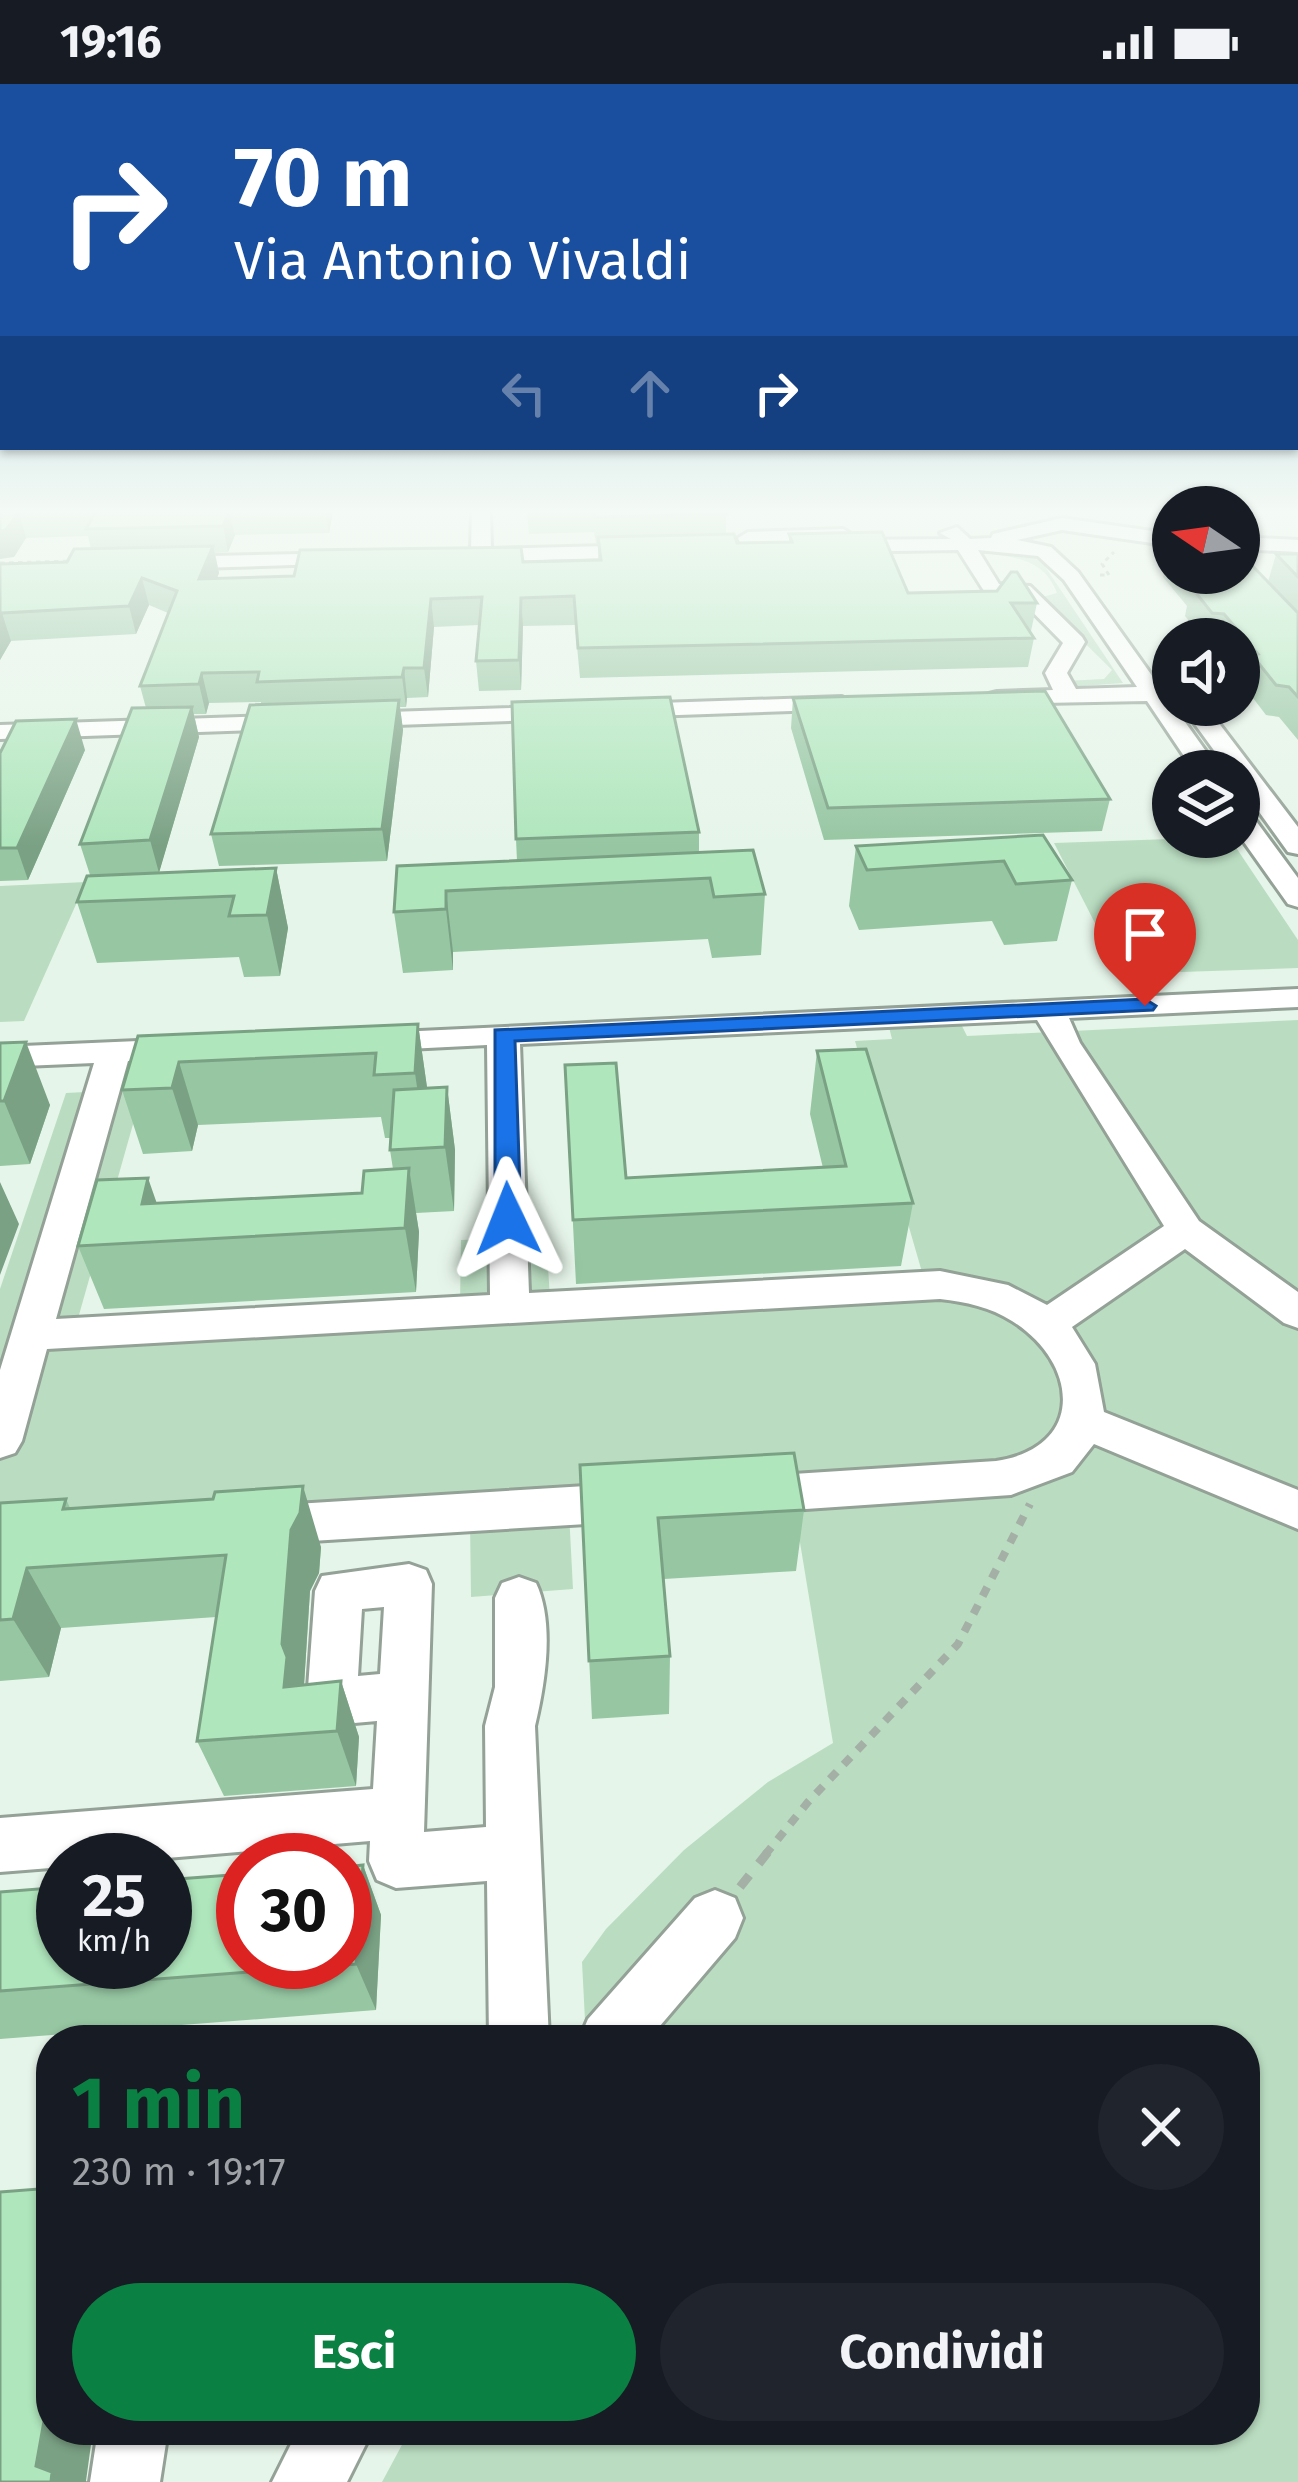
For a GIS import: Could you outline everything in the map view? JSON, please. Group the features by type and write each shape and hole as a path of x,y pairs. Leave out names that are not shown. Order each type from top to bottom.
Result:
{"street":[{"path":"1056,623 1074,641 1056,673 1068,697"},
{"path":"1124,623 1152,689"},
{"path":"974,700 1152,694"},
{"path":"0,732 878,703"},
{"path":"1209,726 1298,846"},
{"path":"1260,845 1298,898"},
{"path":"330,1042 1298,998"},
{"path":"1049,1010 1064,1043 1186,1230 1298,1313"},
{"path":"503,1035 509,1309"},
{"path":"0,1057 222,1047"},
{"path":"0,1441 114,1052"},
{"path":"1046,1325 1186,1230"},
{"path":"32,1335 940,1285 1003,1297 1046,1325 1076,1364 1087,1394 1084,1421 1070,1446 1051,1461 1012,1477 713,1497"},
{"path":"1084,1421 1298,1510"},
{"path":"214,1528 665,1500"},
{"path":"519,1598 520,1687 510,1726 519,2025"},
{"path":"404,1695 397,1861 514,1852"},
{"path":"0,1845 398,1813"},
{"path":"622,2025 715,1918"},
{"path":"125,2482 131,2445"},
{"path":"307,2482 329,2445"}],"path":[{"path":"715,1918 808,1802 958,1644 1051,1461"}],"green space":[{"path":"1064,623 1083,623 1123,683 1070,687 1065,681 1104,679 1112,670"},
{"path":"1152,840 1152,858 1243,858 1298,940 1298,968 1121,974 1054,843"},
{"path":"86,882 24,1021 0,1022 0,886"},
{"path":"1298,1020 1298,2482 382,2482 402,2445 1260,2445 1260,2025 585,2025 582,1962 606,1929 684,1850 768,1782 833,1743 793,1500 569,1512 573,1589 471,1597 470,1521 19,1549 0,1612 0,1289 66,1093 143,1089 77,1322 460,1303 461,1240 546,1236 550,1298 924,1279 855,1041 892,1039 889,1027 961,1024 967,1036"}],"building":[{"path":"165,623 429,623 424,668 404,668 402,677 257,682 259,672 202,673 199,684 140,686"},
{"path":"480,623 520,623 519,660 476,661"},
{"path":"576,623 1024,623 1034,638 578,648"},
{"path":"1260,623 1298,623 1298,697 1289,687 1276,685 1260,665"},
{"path":"1045,691 1110,799 828,808 793,698"},
{"path":"670,697 699,832 516,839 512,702"},
{"path":"399,700 382,829 211,834 250,705"},
{"path":"192,707 150,840 80,844 132,708"},
{"path":"76,719 17,848 0,848 0,753 16,721"},
{"path":"1043,835 1072,880 1016,884 1004,861 867,870 856,846"},
{"path":"753,850 765,894 714,897 710,878 446,891 446,909 394,912 397,866"},
{"path":"276,868 267,915 229,916 234,896 77,902 87,876"},
{"path":"418,1024 415,1073 374,1075 376,1053 179,1062 172,1088 122,1090 138,1036"},
{"path":"26,1042 4,1101 0,1101 0,1043"},
{"path":"866,1049 913,1203 573,1220 565,1065 616,1063 626,1178 846,1166 817,1051"},
{"path":"447,1087 445,1147 390,1150 394,1090"},
{"path":"409,1168 405,1228 78,1246 97,1180 148,1178 142,1204 362,1193 364,1171"},
{"path":"794,1453 804,1510 658,1518 670,1656 589,1661 580,1465"},
{"path":"303,1486 300,1513 291,1530 282,1644 287,1657 284,1687 341,1681 337,1731 197,1741 226,1555 27,1568 13,1619 0,1620 0,1503 66,1499 63,1509 213,1499 215,1492"},
{"path":"216,1876 216,1975 192,1976 192,1878"},
{"path":"36,1889 36,1988 0,1991 0,1892"},
{"path":"36,2189 36,2445 40,2445 36,2466 52,2472 51,2482 0,2482 0,2192"}],"route":[{"path":"508,1219 503,1035 1145,1006"}]}
